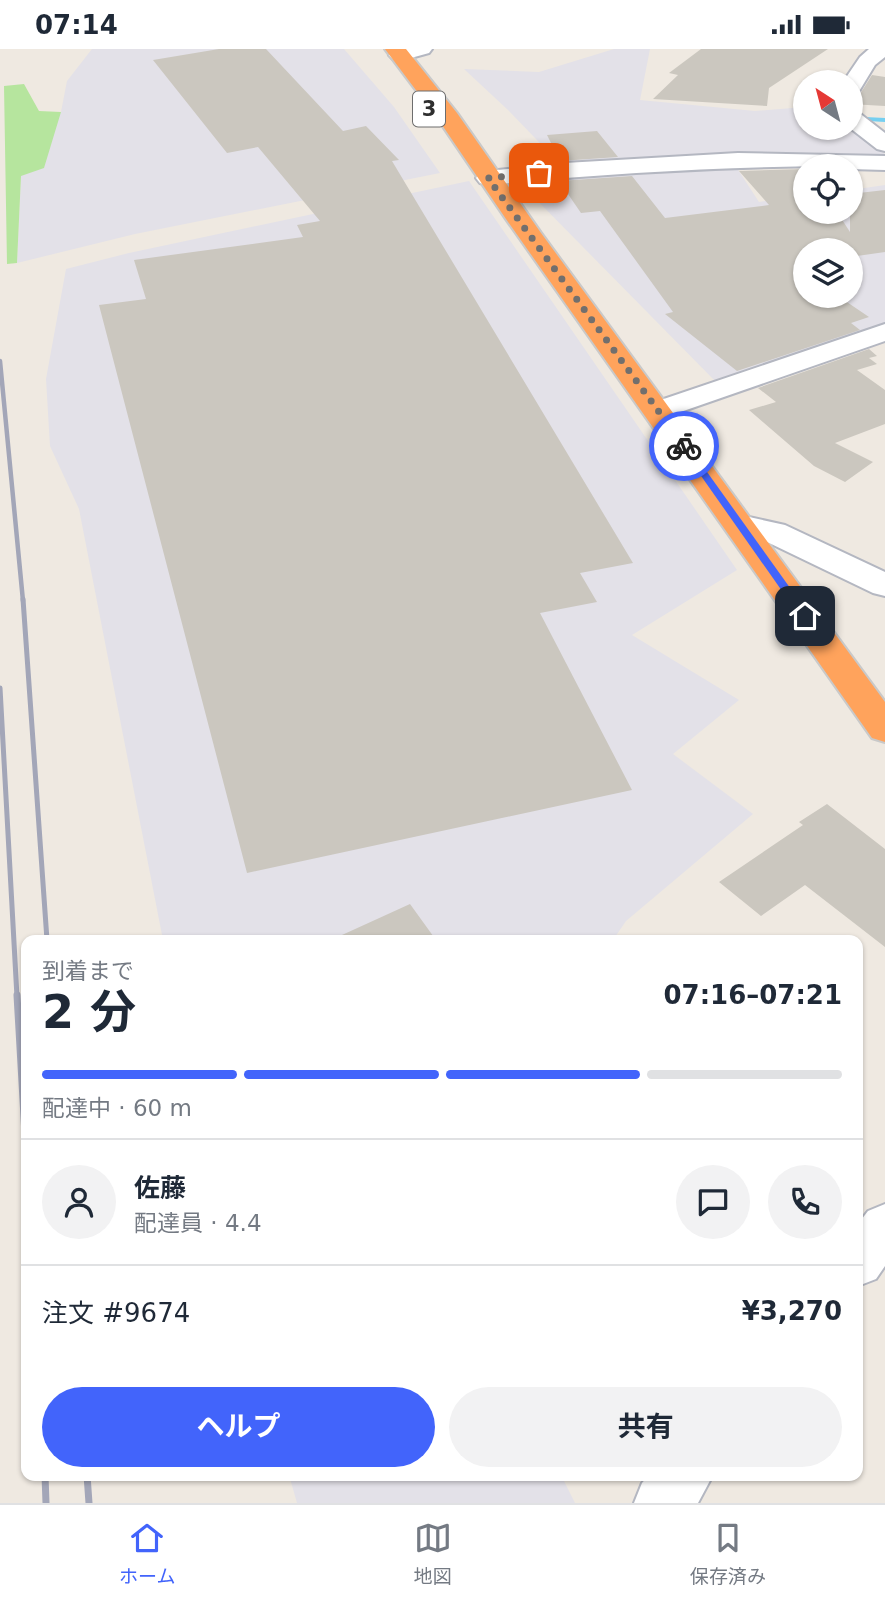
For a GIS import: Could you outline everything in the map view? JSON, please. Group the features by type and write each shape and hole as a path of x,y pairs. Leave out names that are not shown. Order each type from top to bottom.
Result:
{"highway":[{"name":"3","path":"371,49 486,175"},
{"name":"3","path":"406,51 486,175 659,410 885,729"}],"street":[{"path":"862,70 867,61 882,49"},
{"path":"863,127 885,144"},
{"path":"486,175 738,160 885,163"},
{"path":"659,410 885,332"},
{"path":"740,525 773,532 885,585"},
{"path":"863,1256 885,1227"},
{"path":"662,1503 680,1481"}],"shaded area":[{"path":"92,49 344,49 394,107 440,173 135,234 17,263 21,175 61,112 67,81"},
{"path":"614,49 650,49 640,100 755,111 793,108 793,140 863,140 863,135 885,154 885,159 863,159 863,154 793,154 793,161 562,166 464,69 539,72"},
{"path":"733,162 759,202 793,198 793,224 863,224 863,188 885,185 885,327 717,383 514,177"},
{"path":"469,181 737,570 632,635 739,700 673,754 753,814 626,921 616,935 162,935 79,509 50,446 46,379 66,269 129,253"},
{"path":"291,1481 564,1481 575,1503 297,1503"}],"green space":[{"path":"24,84 39,111 61,112 44,168 21,176 17,263 7,264 4,86"}],"building":[{"path":"219,49 266,49 343,131 366,126 399,160 392,161 633,563 580,573 597,602 540,613 632,790 247,873 99,305 146,299 134,260 303,237 297,225 320,221 258,147 227,153 153,60"},
{"path":"701,49 828,49 769,88 767,106 653,99 678,75 669,73"},
{"path":"872,75 885,77 885,106 863,105 863,89"},
{"path":"597,131 618,157 560,161 547,135"},
{"path":"793,169 793,224 845,224 850,232 850,224 863,224 863,193 885,190 885,252 863,255 863,238 793,238 793,308 856,308 869,317 851,323 860,330 737,371 665,314 673,312 600,211 581,213 559,181 632,176 665,218 769,205 739,171"},
{"path":"869,349 877,356 869,358 877,364 857,370 885,390 885,424 835,443 873,462 845,482 814,466 749,410 776,402 758,388"},
{"path":"827,804 885,849 885,947 805,885 761,916 719,882 803,825 799,822"},
{"path":"410,904 432,935 342,935"}],"waterway":[{"path":"868,119 885,120"}],"railway":[{"path":"0,361 23,601"},
{"path":"23,599 47,935"},
{"path":"0,688 17,997"},
{"path":"17,995 21,1065"},
{"path":"45,1481 46,1503"},
{"path":"87,1481 89,1503"}],"way so far":[{"path":"539,173 488,178 684,446"}],"route":[{"path":"684,446 805,616"}]}
